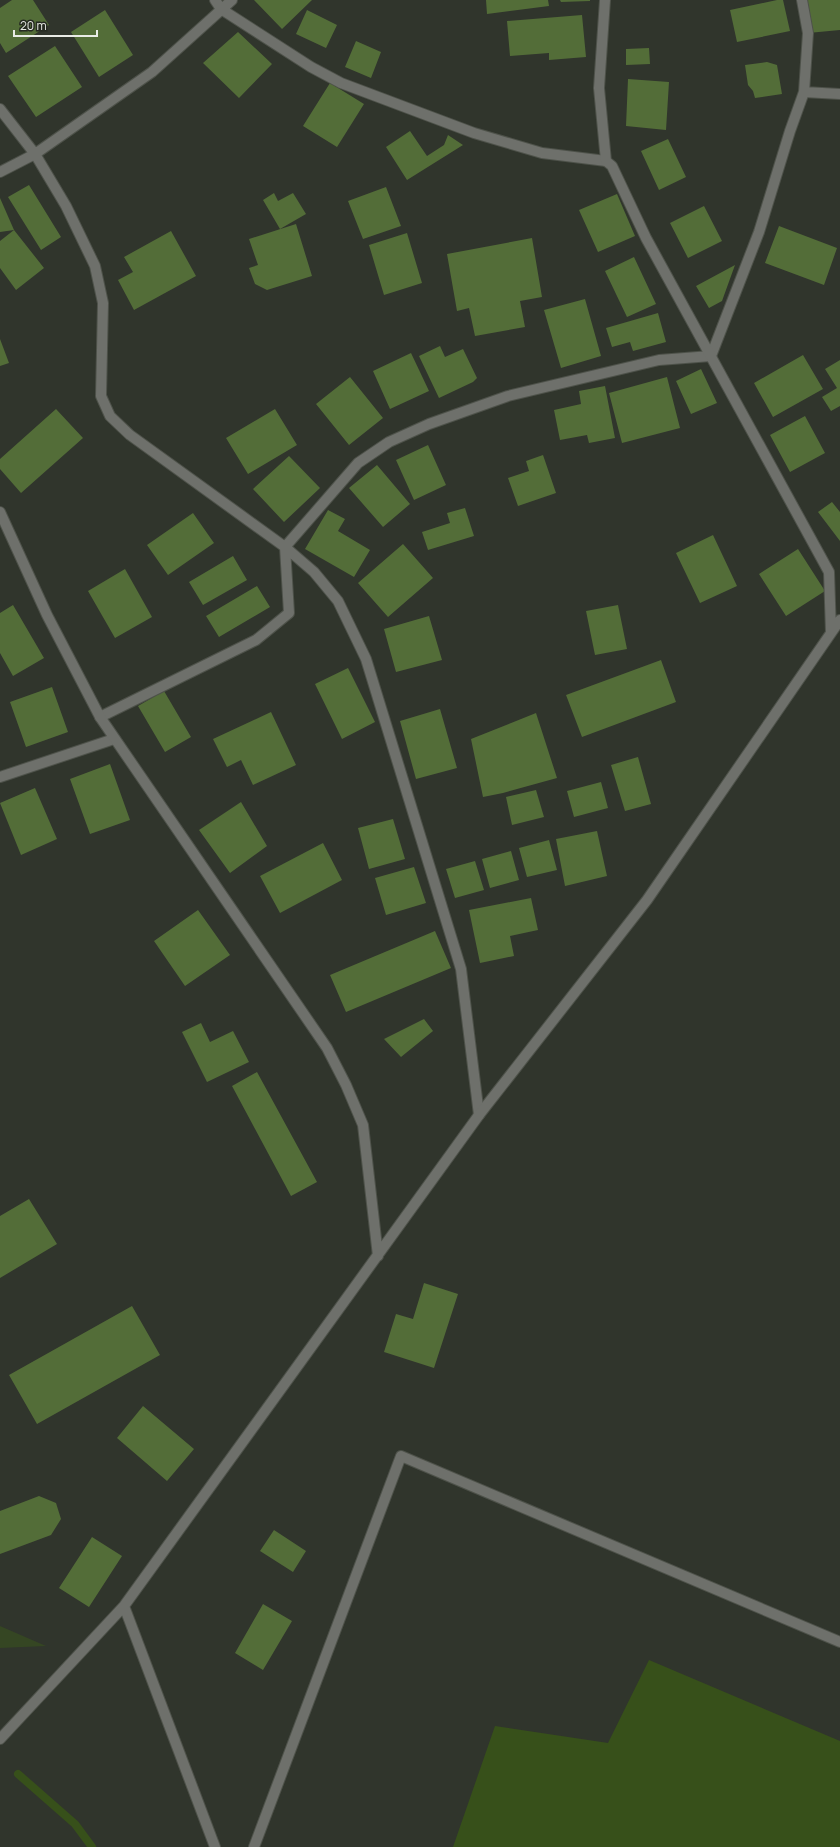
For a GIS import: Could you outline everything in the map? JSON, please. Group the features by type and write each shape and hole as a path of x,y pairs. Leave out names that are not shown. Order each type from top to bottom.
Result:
{"street":[{"path":"215,0 221,9 311,67 341,83 474,133 542,153 606,161 612,166 646,238 829,572 830,633"},
{"path":"0,172 35,154 152,72 232,0"},
{"path":"605,0 599,88 606,161"},
{"path":"711,356 759,232 790,131 804,92 808,33 802,0"},
{"path":"804,92 840,94"},
{"path":"0,109 35,154 66,206 95,266 103,303 101,396 110,416 130,435 286,547 314,572 338,601 366,659 461,969 479,1115"},
{"path":"100,717 256,640 289,613 286,547 358,463 395,439 429,424 508,396 659,360 711,356"},
{"path":"0,512 47,615 100,717 327,1048 343,1079 363,1125 378,1256"},
{"path":"0,1739 124,1606 479,1115 647,900 840,620"},
{"path":"0,777 114,739"},
{"path":"254,1847 400,1456 840,1642"},
{"path":"124,1606 215,1847"}],"shaded area":[{"path":"0,1626 46,1646 0,1648"},
{"path":"649,1660 840,1741 840,1847 453,1847 495,1726 608,1743"}],"building":[{"path":"12,0 33,0 49,25 6,53 0,43 0,8"},
{"path":"254,0 312,0 282,29"},
{"path":"486,0 548,0 549,6 487,14"},
{"path":"560,0 590,0 590,1 561,2"},
{"path":"783,0 790,31 737,42 730,10"},
{"path":"804,0 840,0 840,30 808,33"},
{"path":"105,10 133,55 99,77 71,32"},
{"path":"307,10 337,25 326,48 296,34"},
{"path":"582,15 586,57 549,60 549,53 510,56 507,21"},
{"path":"238,32 272,64 239,98 203,63"},
{"path":"356,41 381,52 371,78 345,67"},
{"path":"55,46 82,87 36,117 8,76"},
{"path":"649,48 650,64 626,65 626,49"},
{"path":"767,62 777,65 782,94 755,98 753,91 748,85 745,65"},
{"path":"628,79 669,82 666,130 626,126"},
{"path":"330,83 364,104 337,147 303,126"},
{"path":"410,131 427,156 444,145 448,135 463,145 407,180 386,147"},
{"path":"668,139 686,177 659,190 641,151"},
{"path":"29,185 61,237 41,250 8,197"},
{"path":"386,187 401,226 363,239 348,201"},
{"path":"274,193 278,201 293,193 306,214 280,229 263,200"},
{"path":"617,194 635,236 598,252 579,210"},
{"path":"0,198 14,230 0,232"},
{"path":"704,206 722,241 688,258 670,223"},
{"path":"296,224 312,276 267,290 255,284 249,268 258,265 249,239"},
{"path":"779,226 837,248 824,285 765,263"},
{"path":"14,230 44,268 16,290 0,268 0,241"},
{"path":"171,231 196,276 134,310 118,280 133,272 124,257"},
{"path":"407,233 422,283 384,295 369,245"},
{"path":"532,238 542,297 520,301 525,327 475,336 469,308 457,311 447,254"},
{"path":"634,257 656,304 627,317 605,271"},
{"path":"735,265 722,301 709,308 696,286"},
{"path":"585,299 601,356 561,368 544,310"},
{"path":"658,313 666,342 633,351 630,342 612,347 606,328"},
{"path":"0,339 9,363 0,366"},
{"path":"440,346 445,357 463,349 477,378 473,382 439,398 419,356"},
{"path":"411,353 429,391 390,409 373,371"},
{"path":"803,355 823,389 773,417 754,383"},
{"path":"840,360 840,406 831,411 822,397 837,388 825,369"},
{"path":"701,369 717,403 691,414 676,381"},
{"path":"350,377 383,418 349,445 316,404"},
{"path":"667,377 680,428 622,443 609,393"},
{"path":"605,386 615,438 589,443 587,435 560,440 554,410 581,404 579,391"},
{"path":"56,409 83,438 21,493 0,469 0,459"},
{"path":"275,409 297,445 248,474 226,438"},
{"path":"805,416 825,453 790,472 770,435"},
{"path":"428,445 446,485 414,500 396,460"},
{"path":"543,455 556,493 518,506 508,478 529,471 526,461"},
{"path":"289,456 320,488 284,522 253,489"},
{"path":"377,465 410,504 383,527 349,488"},
{"path":"832,502 840,512 840,541 818,512"},
{"path":"465,508 474,536 428,550 422,532 450,523 447,513"},
{"path":"328,510 345,519 338,531 370,550 354,577 305,549"},
{"path":"193,513 214,543 168,575 147,545"},
{"path":"713,535 737,586 700,603 676,553"},
{"path":"403,544 433,578 388,617 358,583"},
{"path":"798,549 825,591 786,616 759,574"},
{"path":"233,556 247,580 203,605 189,582"},
{"path":"125,569 152,617 115,638 88,591"},
{"path":"257,586 270,607 219,637 206,616"},
{"path":"13,605 44,658 13,676 0,653 0,613"},
{"path":"618,605 627,649 595,655 586,611"},
{"path":"429,616 442,660 396,672 384,629"},
{"path":"661,660 676,702 582,737 566,695"},
{"path":"348,668 375,722 342,739 315,684"},
{"path":"52,687 68,732 26,747 10,702"},
{"path":"164,691 191,737 165,752 138,706"},
{"path":"440,709 457,768 416,779 400,721"},
{"path":"271,712 296,765 253,785 241,760 227,767 213,739"},
{"path":"536,713 557,778 483,797 471,739"},
{"path":"638,757 651,804 625,811 611,765"},
{"path":"110,764 130,820 90,834 70,779"},
{"path":"601,782 608,808 574,817 567,791"},
{"path":"35,788 57,839 21,855 0,803"},
{"path":"536,790 544,817 512,825 506,797"},
{"path":"241,802 267,846 230,873 199,830"},
{"path":"393,819 405,859 369,869 358,828"},
{"path":"597,831 607,876 565,886 556,839"},
{"path":"549,840 557,870 527,877 519,848"},
{"path":"323,843 342,880 280,913 260,876"},
{"path":"511,851 519,880 490,888 482,859"},
{"path":"475,861 484,890 455,898 446,869"},
{"path":"414,867 426,903 386,915 375,878"},
{"path":"531,898 538,930 510,936 514,956 480,963 469,910"},
{"path":"198,910 230,955 185,986 154,941"},
{"path":"435,931 451,968 346,1012 330,975"},
{"path":"424,1019 433,1031 401,1057 384,1039"},
{"path":"201,1023 210,1042 233,1031 249,1062 207,1082 182,1032"},
{"path":"257,1072 317,1182 291,1196 232,1086"},
{"path":"29,1199 57,1244 0,1278 0,1216"},
{"path":"424,1283 458,1294 434,1368 384,1352 396,1314 413,1319"},
{"path":"132,1306 160,1355 37,1424 9,1375"},
{"path":"143,1406 194,1449 167,1481 117,1438"},
{"path":"39,1496 56,1503 61,1519 51,1535 0,1554 0,1511"},
{"path":"274,1530 306,1551 293,1572 260,1551"},
{"path":"92,1537 122,1556 89,1607 59,1588"},
{"path":"263,1604 292,1621 263,1670 235,1653"}],"waterway":[{"path":"18,1774 75,1824 92,1847"}]}
